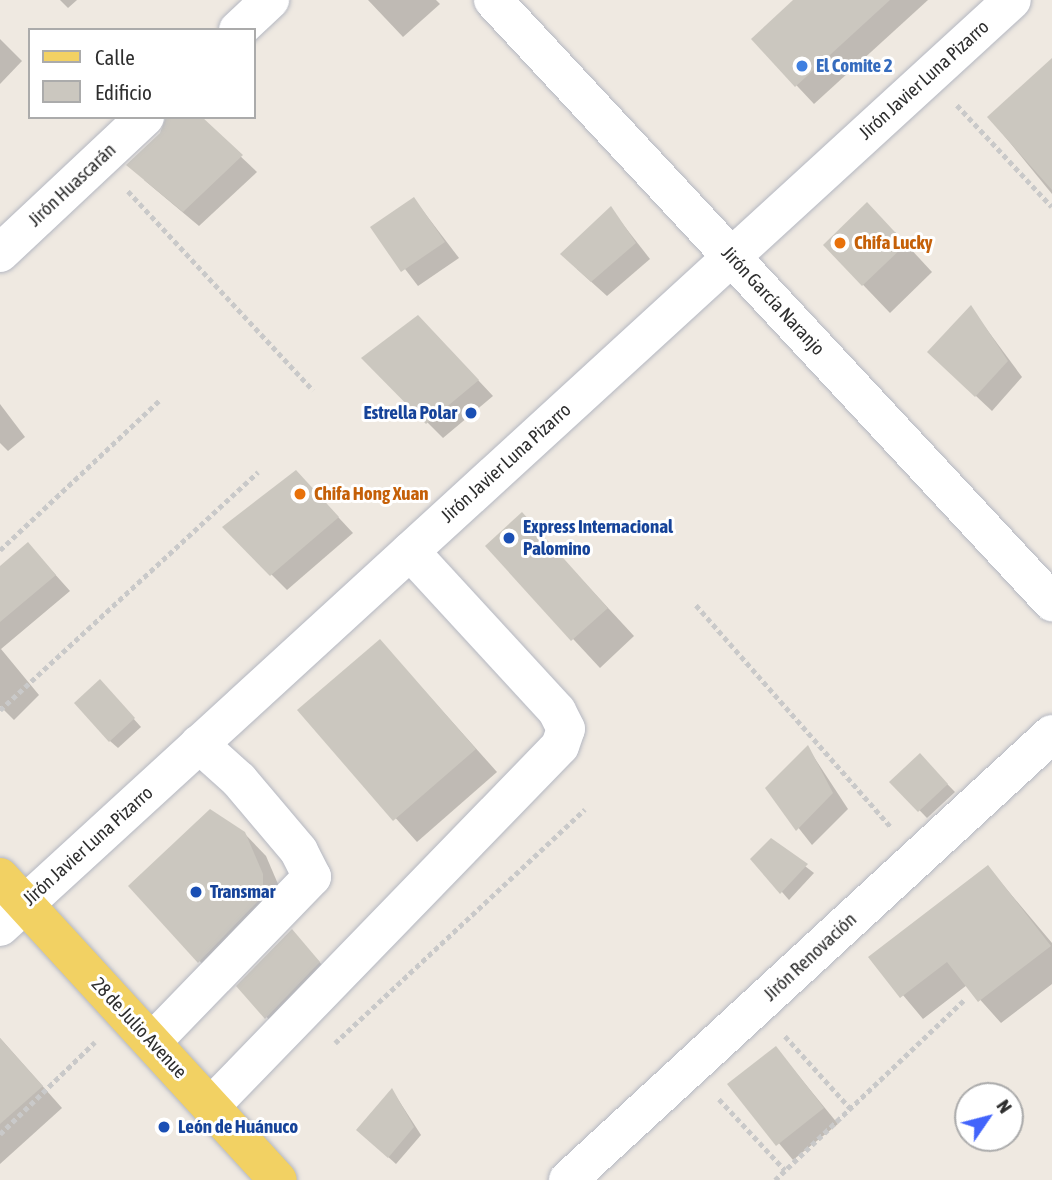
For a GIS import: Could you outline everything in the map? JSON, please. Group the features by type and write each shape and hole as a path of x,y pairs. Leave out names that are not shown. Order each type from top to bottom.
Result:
{"main road":[{"name":"28 de Julio Avenue","path":"8,902 125,1013 211,1106 273,1179"}],"street":[{"path":"240,28 270,0"},
{"name":"Jirón García Naranjo","path":"493,0 1052,603"},
{"name":"Jirón Javier Luna Pizarro","path":"8,902 199,744 1012,0"},
{"name":"Jirón Huascarán","path":"0,253 143,119"},
{"path":"211,1106 560,746 566,729 558,711 410,551"},
{"name":"Jirón Renovación","path":"568,1180 1052,734"},
{"path":"152,1042 312,877 299,851 239,780 199,744"}],"path":[{"path":"929,76 1052,207"},
{"path":"99,160 313,390"},
{"path":"0,550 160,400"},
{"path":"0,710 258,472"},
{"path":"696,605 918,858"},
{"path":"326,1051 585,810"},
{"path":"775,1180 965,999"},
{"path":"757,1006 850,1108"},
{"path":"0,1134 125,1013"},
{"path":"690,1068 785,1170"}],"building":[{"path":"793,0 890,0 795,87 751,39"},
{"path":"1052,58 1052,190 987,117"},
{"path":"165,119 204,119 243,155 183,212 126,165 160,133"},
{"path":"414,197 445,242 401,272 370,227"},
{"path":"867,202 906,244 862,286 823,245"},
{"path":"611,206 636,243 591,282 560,254"},
{"path":"971,305 1008,361 975,397 927,352"},
{"path":"418,315 479,380 426,424 361,358"},
{"path":"296,470 339,517 270,576 222,527"},
{"path":"522,512 608,608 571,641 485,546"},
{"path":"28,542 56,575 0,622 0,566"},
{"path":"380,639 476,749 393,821 297,710"},
{"path":"100,679 135,718 109,742 74,703"},
{"path":"808,745 833,793 796,831 765,788"},
{"path":"920,753 948,784 918,812 889,782"},
{"name":"Transmar","path":"210,809 245,832 263,874 263,896 198,963 128,886"},
{"path":"771,838 808,864 780,894 750,859"},
{"path":"988,865 1051,946 978,1002 947,962 900,998 868,957"},
{"path":"292,929 320,962 265,1019 236,986"},
{"path":"0,1038 43,1086 0,1124"},
{"path":"776,1046 824,1108 776,1146 727,1084"},
{"path":"392,1088 414,1127 388,1158 356,1130"}],"place":[{"name":"El Comite 2","path":"802,66"},
{"name":"Chifa Lucky","path":"840,243"},
{"name":"Estrella Polar","path":"471,413"},
{"name":"Chifa Hong Xuan","path":"300,494"},
{"name":"Express Internacional Palomino","path":"509,538"},
{"name":"Transmar","path":"196,892"},
{"name":"León de Huánuco","path":"164,1127"}]}
